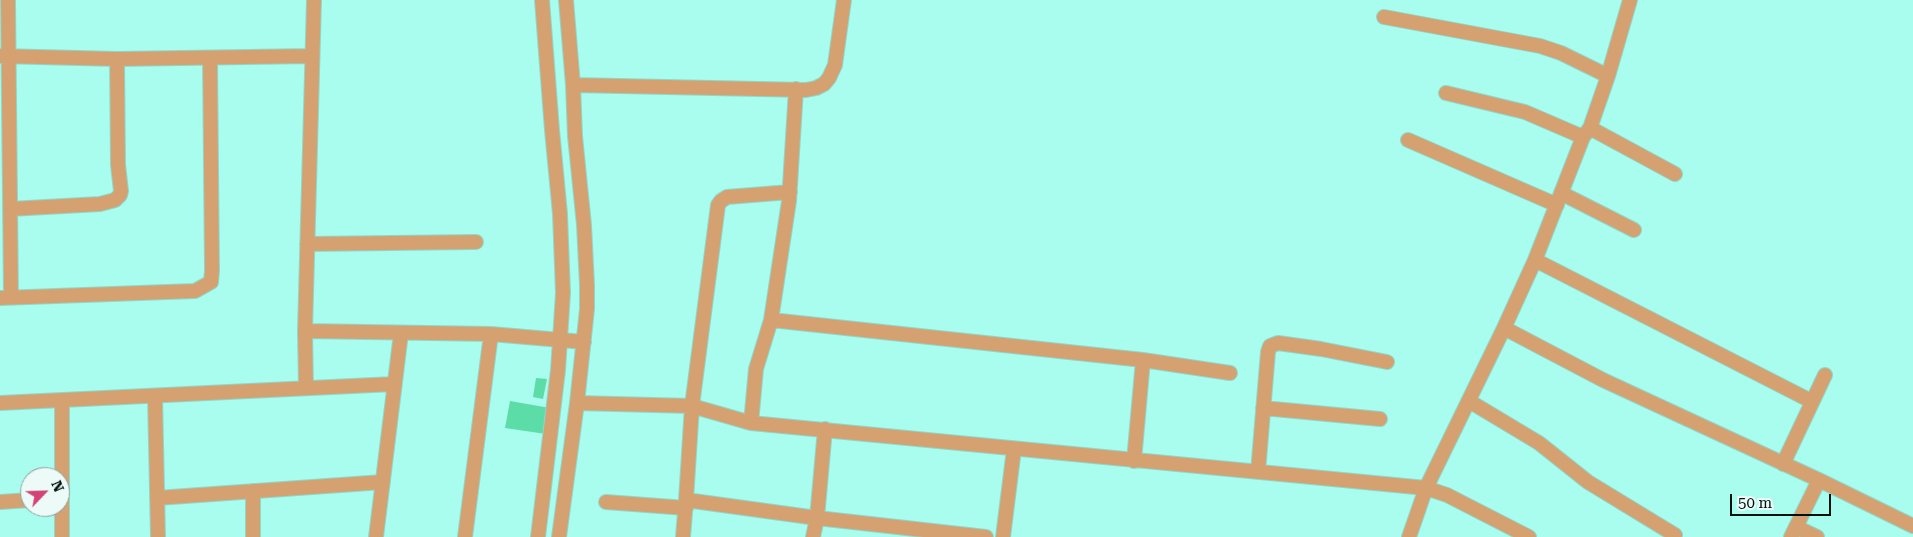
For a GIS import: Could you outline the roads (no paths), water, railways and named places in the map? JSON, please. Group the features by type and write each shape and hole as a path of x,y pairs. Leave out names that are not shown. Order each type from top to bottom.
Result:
{"street":[{"path":"8,0 4,56 10,208 6,297 195,291 210,282 212,271 210,58"},
{"path":"306,388 305,331 314,0"},
{"path":"538,537 560,340 563,293 562,258 542,0"},
{"path":"559,537 578,403 587,285 566,0"},
{"path":"573,85 796,90 816,88 824,84 829,78 835,65 844,0"},
{"path":"1409,537 1426,488 1535,260 1608,76 1630,0"},
{"path":"1384,17 1540,46 1561,53 1608,76"},
{"path":"4,56 117,58 311,56"},
{"path":"10,208 100,204 115,200 120,195 117,58"},
{"path":"751,423 756,369 771,320 790,192 796,90"},
{"path":"1446,93 1525,112 1586,133 1675,174"},
{"path":"1408,140 1634,230"},
{"path":"683,537 692,406 718,205 727,197 790,192"},
{"path":"307,244 476,242"},
{"path":"1535,260 1811,401"},
{"path":"771,320 1143,360 1230,373"},
{"path":"1504,328 1603,380 1819,480 1913,526"},
{"path":"305,331 491,334 584,342"},
{"path":"376,537 401,333"},
{"path":"465,537 491,334"},
{"path":"1258,472 1270,346 1273,344 1321,348 1387,362"},
{"path":"1134,460 1143,360"},
{"path":"1783,464 1811,401 1825,375"},
{"path":"0,403 394,384"},
{"path":"155,396 158,537"},
{"path":"61,467 62,400"},
{"path":"1469,401 1539,443 1588,482 1675,535"},
{"path":"578,403 692,406 751,423 1014,450 1426,488 1446,495 1529,537"},
{"path":"1263,408 1380,419"},
{"path":"814,537 825,430"},
{"path":"1003,537 1014,450"},
{"path":"1817,537 1793,532 1819,480"},
{"path":"157,498 383,482"},
{"path":"253,492 253,537"},
{"path":"0,502 20,501"},
{"path":"606,502 686,504 817,518 908,533 986,537"},
{"path":"61,517 62,537"}]}
